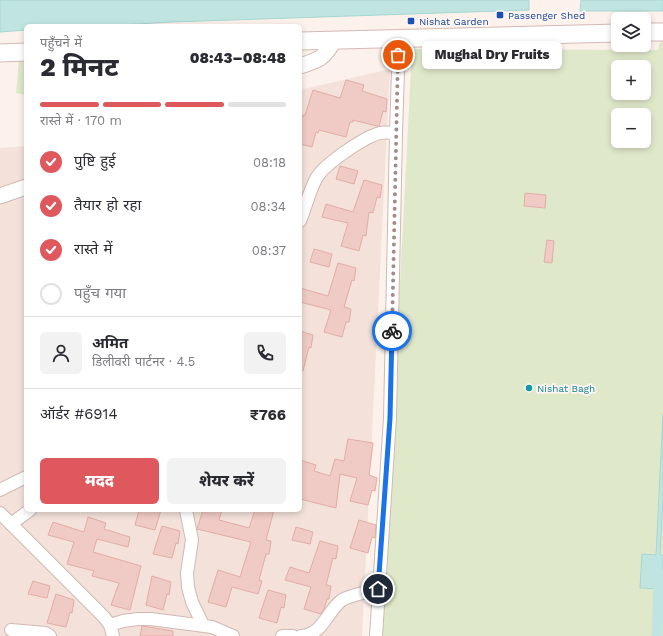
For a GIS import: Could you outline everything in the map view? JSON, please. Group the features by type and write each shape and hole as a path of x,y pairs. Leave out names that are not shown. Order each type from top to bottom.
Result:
{"main road":[{"path":"651,32 663,32"},
{"path":"302,41 399,40 611,33"},
{"path":"0,53 24,52"}],"street":[{"path":"302,65 312,62 327,53 334,40"},
{"path":"376,636 390,418 399,40"},
{"path":"302,215 317,177 332,161 371,136 380,133 396,133"},
{"path":"0,196 24,188"},
{"path":"0,490 24,478"},
{"path":"11,524 27,512"},
{"path":"186,512 192,540 187,573 188,587 192,602 203,625"},
{"path":"0,513 104,616 111,631 123,621 138,618 203,625 212,627 233,636"},
{"path":"301,636 309,635 318,629 342,600 378,589"},
{"path":"11,630 46,633 50,636"},
{"path":"282,636 293,636"}],"shaded area":[{"path":"390,69 362,636 0,636 0,148 24,146 24,512 302,512 302,90"}],"green space":[{"name":"Nishat Bagh","path":"663,40 663,636 382,636 412,49 611,50 611,52 651,52 651,50 658,50 659,44"},
{"path":"19,60 24,60 24,95 16,93"}],"water":[{"path":"0,0 529,0 529,10 137,24 24,24 24,30 0,32"},
{"path":"581,0 663,0 663,11 580,11"},
{"path":"663,414 663,498 660,555 663,555 663,589 640,588 642,554 656,555"}],"building":[{"path":"346,80 364,85 362,91 387,99 386,112 383,111 379,126 353,120 353,122 350,122 346,137 319,130 318,133 316,132 312,147 302,144 302,118 303,115 305,115 313,90 340,98"},
{"path":"340,166 358,171 354,184 336,179"},
{"path":"364,180 382,185 380,198 377,197 373,213 369,212 366,236 363,235 359,251 341,246 348,223 322,217 326,204 353,212"},
{"path":"525,193 546,195 545,208 524,206"},
{"path":"547,240 554,241 552,263 544,262"},
{"path":"314,249 332,254 329,267 310,262"},
{"path":"338,263 356,268 354,281 352,280 344,307 351,309 349,322 346,322 342,337 324,332 331,310 302,303 302,289 328,296"},
{"path":"302,332 313,335 311,348 309,347 303,371"},
{"path":"348,439 373,443 369,475 377,478 375,491 372,490 368,505 350,501 357,478 340,474 336,508 302,500 302,461 316,465 314,471 330,476 335,459 344,461"},
{"path":"138,512 160,512 155,530 135,525"},
{"path":"202,512 221,512 219,520 249,528 254,512 273,512 266,540 271,541 269,554 266,554 259,580 262,581 258,594 232,587 226,607 208,602 218,570 240,577 251,542 197,529"},
{"path":"88,517 106,523 104,529 130,537 128,547 97,539 93,552 141,566 130,610 111,605 119,583 92,576 94,571 67,564 74,542 48,535 53,522 84,532"},
{"path":"359,520 376,525 375,538 372,537 368,553 350,548"},
{"path":"162,526 180,531 178,544 176,543 172,558 153,554"},
{"path":"296,527 313,532 310,544 292,540"},
{"path":"320,541 338,546 336,559 333,558 326,585 331,586 329,599 327,599 321,614 304,609 311,587 285,580 290,567 309,573"},
{"path":"152,576 171,582 169,595 167,594 163,610 146,605"},
{"path":"33,581 50,586 47,598 28,594"},
{"path":"268,590 286,595 284,608 281,607 277,623 259,618"},
{"path":"56,594 74,600 72,613 70,612 66,627 47,623"},
{"path":"142,626 173,631 173,636 140,636"}],"waterway":[{"path":"657,636 659,575"}],"way so far":[{"path":"392,331 398,55"}],"place":[{"name":"Passenger Shed","path":"500,15"},
{"name":"Nishat Garden","path":"411,21"},
{"name":"Mughal Dry Fruits","path":"398,55"},
{"name":"Nishat Bagh","path":"529,388"}],"route":[{"path":"378,589 390,418 392,331"}]}
